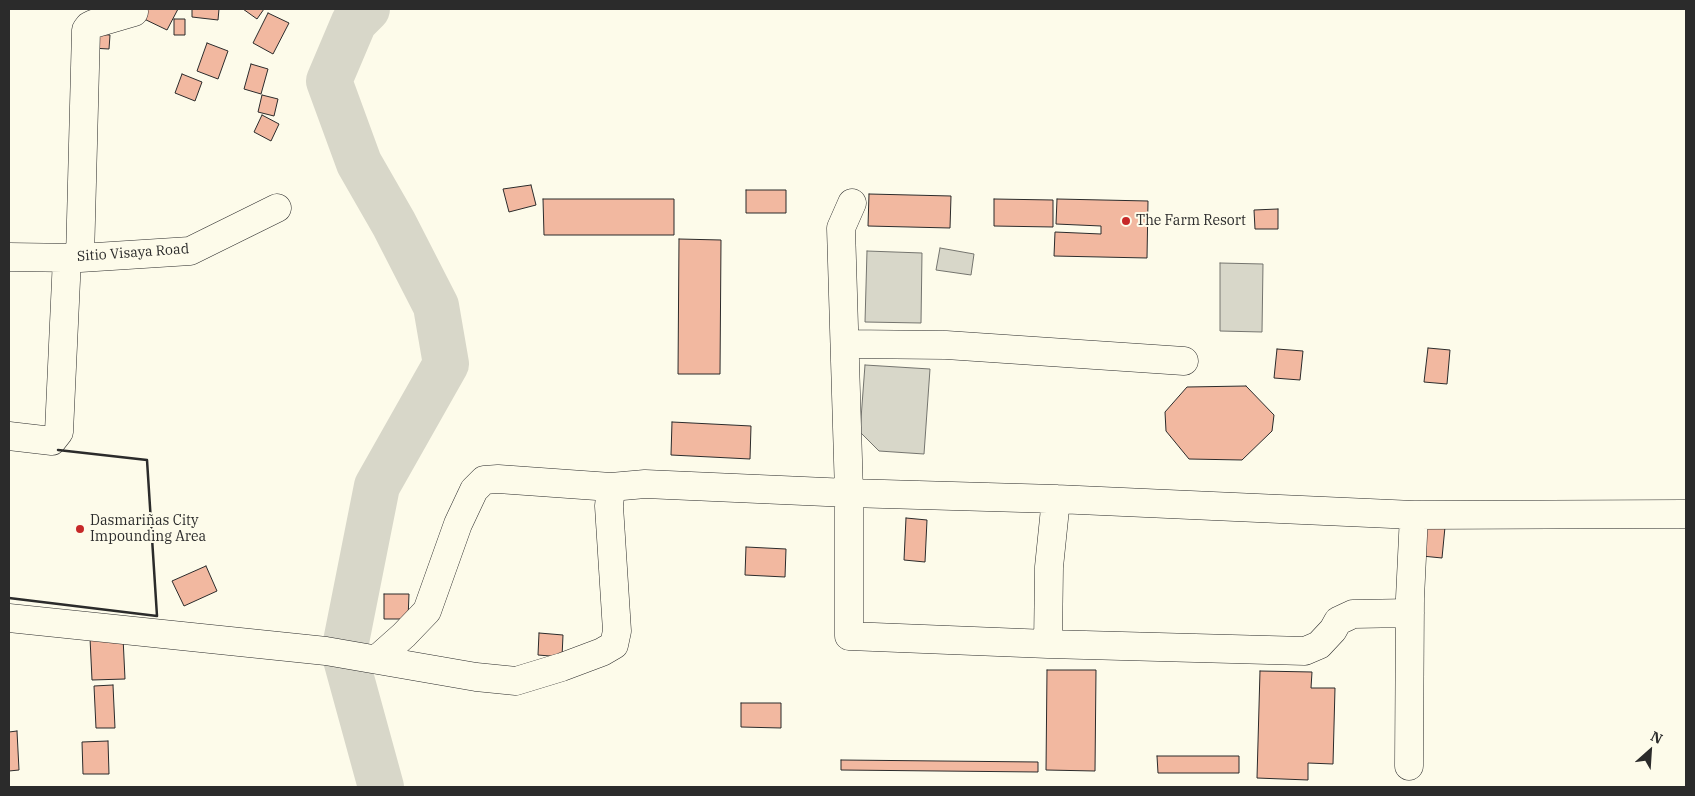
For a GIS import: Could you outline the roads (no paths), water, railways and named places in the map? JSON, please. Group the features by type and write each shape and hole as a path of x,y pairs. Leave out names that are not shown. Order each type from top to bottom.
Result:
{"street":[{"path":"9,436 52,441 59,432 73,258 86,30 93,24 134,12"},
{"path":"852,203 841,228 849,493 849,636 1048,644 1305,650 1319,645 1338,622 1353,614 1410,613"},
{"name":"Sitio Visaya Road","path":"9,257 73,258 190,251 277,208"},
{"path":"845,344 946,345 1184,361"},
{"path":"372,658 404,635 427,611 458,524 474,490 484,480 498,479 611,487 645,484 849,493 1056,499 1414,515 1686,514"},
{"path":"9,618 326,651 476,677 516,681 586,658 614,645 617,631 608,506 611,487"},
{"path":"1048,644 1049,567 1056,499"},
{"path":"1409,766 1410,613 1414,515"}],"waterway":[{"path":"367,9 354,22 329,81 359,163 394,224 436,306 446,364 377,486 344,652 381,787"}],"place":[{"name":"The Farm Resort","path":"1126,221"},
{"name":"Dasmariñas City Impounding Area","path":"80,529"}]}
